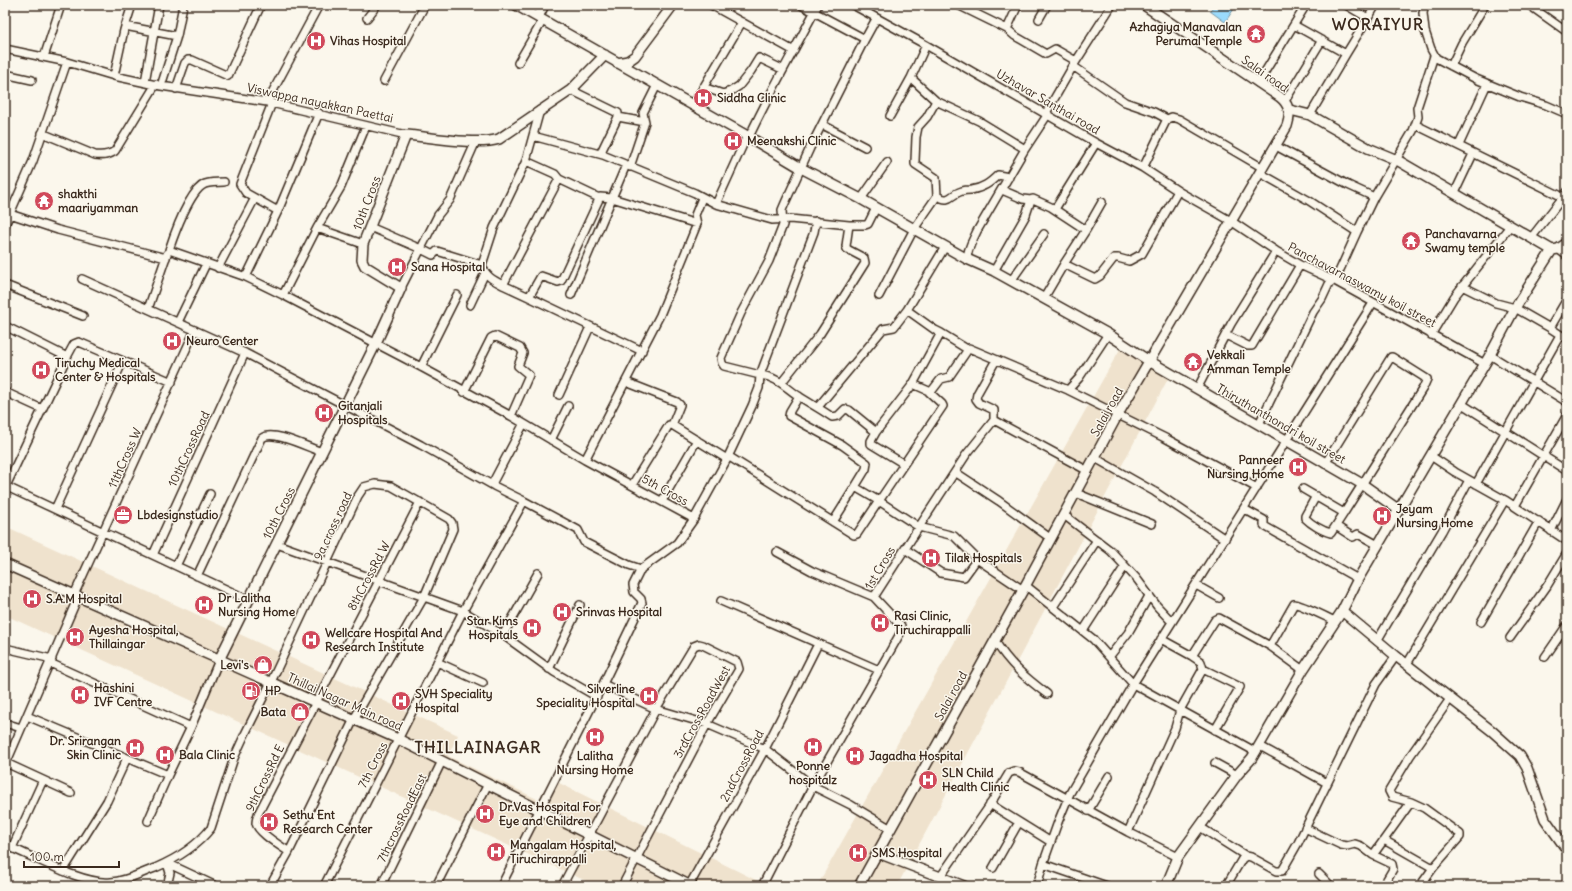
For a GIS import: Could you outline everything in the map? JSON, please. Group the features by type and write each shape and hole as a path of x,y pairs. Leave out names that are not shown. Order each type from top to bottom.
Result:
{"street":[{"path":"44,57 61,5"},
{"path":"114,76 125,26 132,5"},
{"path":"145,82 159,5"},
{"path":"42,133 95,155 100,156 111,154 115,151 158,85 177,36 183,5"},
{"path":"176,89 185,63 188,60 192,60 228,76 261,5"},
{"path":"278,211 246,193 241,187 240,181 269,102 319,5"},
{"path":"367,18 377,5"},
{"path":"384,81 425,5"},
{"name":"Thiruthanthondri koil street","path":"516,5 748,136 801,168 861,199 944,247 994,271 1108,334 1149,361 1362,484 1399,510"},
{"path":"518,63 540,18 544,5"},
{"path":"617,62 628,61 635,56 673,5"},
{"path":"711,5 794,51"},
{"path":"801,5 816,8 832,22 865,39"},
{"name":"Uzhavar Santhai road","path":"853,5 1047,113 1231,221"},
{"path":"958,5 1007,29 1015,36 1046,54 1055,49 1125,102 1154,112 1167,119"},
{"path":"1007,29 1018,5"},
{"path":"1039,19 1047,5"},
{"path":"967,259 972,242 1008,177 1075,63 1112,5"},
{"name":"Salai road","path":"859,886 1118,416 1287,126 1290,110 1285,101 1144,5"},
{"path":"1258,83 1306,5"},
{"path":"1346,5 1368,18"},
{"path":"1310,116 1376,5"},
{"path":"1259,424 1313,312 1338,274 1374,198 1398,160 1416,125 1418,117 1417,108 1434,56 1425,31 1423,13 1425,5"},
{"path":"1451,66 1462,43 1485,5"},
{"path":"1529,5 1567,32"},
{"path":"716,204 782,69 794,51 816,8"},
{"path":"876,19 801,168 782,210 783,225 769,261 741,313 721,358 724,366 769,376 782,382 799,396 818,407 832,418 835,418 843,410 847,409 876,432"},
{"path":"693,105 742,22"},
{"path":"1294,25 1346,54"},
{"path":"125,26 177,36"},
{"path":"1285,101 1322,40"},
{"path":"890,116 911,78 926,45"},
{"name":"Viswappa nayakkan Paettai","path":"5,50 67,62 114,76 176,89 269,102 406,135 476,141 493,141 504,137 540,110 571,90 605,55"},
{"path":"1434,56 1488,84 1567,114"},
{"path":"703,87 723,94 731,91 739,86 759,58 782,69"},
{"path":"5,225 33,161 67,62"},
{"path":"5,74 32,80"},
{"path":"911,78 936,101 979,121 1025,149"},
{"path":"1459,146 1488,84"},
{"path":"571,295 612,198 628,166 645,122 643,113 656,85"},
{"path":"571,90 617,112 618,117 603,148 603,155"},
{"path":"879,296 914,230 937,196 936,178 914,161 918,127 927,117 936,101"},
{"path":"540,110 526,161 494,228 482,265 485,273 503,285 642,351"},
{"path":"1290,110 1310,116 1368,148 1398,160 1455,192 1531,238 1567,256"},
{"path":"246,277 278,211 319,113"},
{"path":"1143,168 1167,119 1172,116 1261,170 1357,232"},
{"path":"618,117 645,122"},
{"path":"823,125 865,147"},
{"path":"1416,125 1473,154 1565,194 1531,238"},
{"path":"282,295 317,228 341,187 366,126"},
{"name":"10th Cross","path":"148,821 191,727 219,660 376,343 401,288 365,266 362,260 364,244 406,135"},
{"path":"533,136 603,155 695,193 716,204 772,220 816,221 849,225 865,225 868,224 876,208"},
{"path":"401,288 438,215 450,200 476,141"},
{"path":"1055,209 1096,143"},
{"path":"1276,146 1374,198"},
{"path":"1455,192 1473,154"},
{"path":"526,161 555,174 560,179 599,198 601,196 612,198 697,224"},
{"path":"861,199 887,162"},
{"path":"937,196 942,200 949,199 961,191 984,186 990,183 998,175 1008,177"},
{"path":"503,285 560,179"},
{"path":"148,309 177,227 186,209 195,194 205,184 224,182"},
{"path":"1002,190 1023,199 1033,199 1055,209 1086,230"},
{"path":"1064,264 1095,279 1100,276 1114,258 1129,261 1136,258 1142,254 1146,248 1178,191"},
{"path":"218,268 255,198"},
{"path":"529,297 541,276 558,282 561,281 599,198"},
{"path":"585,460 660,315 697,224 696,215 702,198"},
{"path":"994,271 1026,215 1031,200"},
{"path":"1044,298 1102,202"},
{"path":"5,203 12,210 58,230 166,258"},
{"path":"694,519 728,457 758,392 760,375 814,232 816,221"},
{"name":"Panchavarnaswamy koil street","path":"1231,221 1300,265 1333,280 1485,364"},
{"path":"782,382 820,334 865,263 864,258 847,249 846,246 849,225"},
{"path":"1431,335 1462,286 1510,226"},
{"path":"370,227 433,255 437,251 482,265"},
{"path":"317,228 364,244"},
{"path":"1011,281 1044,234"},
{"path":"1166,886 1178,857 1237,775 1258,749 1303,670 1342,611 1358,579 1462,404 1515,308 1555,249 1567,243"},
{"path":"818,407 883,329 894,327 944,247"},
{"name":"5th Cross","path":"169,250 246,277 376,343 464,392 512,416 523,425 694,519 677,543 641,569"},
{"path":"1197,389 1226,335 1276,251"},
{"path":"178,322 206,264"},
{"path":"1226,335 1248,346 1252,346 1300,265"},
{"path":"470,305 485,273"},
{"path":"82,279 245,353 421,445 494,486 578,530 584,542 641,569 633,586 634,592 641,599 642,603 597,697 502,886"},
{"path":"5,284 83,316"},
{"path":"1462,286 1496,303 1515,308 1564,337 1534,382 1476,484"},
{"path":"421,367 457,295"},
{"path":"1550,328 1567,299"},
{"path":"1038,886 1043,864 1067,799 1133,684 1373,303"},
{"path":"906,310 935,330 967,349 969,348 1068,390 1167,439 1257,488"},
{"path":"5,326 67,357"},
{"path":"559,395 590,327"},
{"name":"11thCross W","path":"5,765 51,661 76,596 195,330"},
{"path":"904,464 871,444 871,441 876,432 913,384 942,333"},
{"path":"1068,390 1079,378 1108,334"},
{"path":"464,392 491,338 495,336 520,348 523,353 518,366 529,375 512,416"},
{"path":"172,382 79,342 74,344 5,486 248,600"},
{"path":"929,392 932,391 941,379 949,377 967,349"},
{"name":"10thCrossRoad","path":"153,555 245,353"},
{"path":"1490,355 1567,402"},
{"path":"1316,496 1305,518 1331,533 1428,380 1392,356 1325,464"},
{"path":"996,360 977,394 976,399 979,403 994,410 994,420 1009,430 1088,471"},
{"path":"55,509 122,361"},
{"path":"626,382 678,402 680,405 672,425 669,425 632,485"},
{"path":"672,425 728,457 854,535 857,534 943,406 929,392 913,384"},
{"path":"5,392 42,409"},
{"path":"799,396 790,411 789,416 842,445 867,463 866,469 833,522"},
{"path":"1462,404 1567,471"},
{"path":"551,440 568,406"},
{"path":"1515,506 1567,415"},
{"name":"1st Cross","path":"762,886 813,786 902,629 901,626 874,597 966,455 994,420"},
{"path":"494,486 495,478 523,425"},
{"path":"197,576 262,438 267,435 276,435 322,452"},
{"path":"662,501 697,440"},
{"path":"1431,456 1515,506 1567,541"},
{"path":"1095,458 1155,492 1225,539"},
{"path":"955,472 999,501 1050,538"},
{"path":"1377,641 1442,531 1469,480"},
{"name":"9a cross road","path":"5,845 95,884 140,875 167,863 193,846 211,828 234,758 364,487 375,484 391,486 449,519 452,523 452,530 424,597 354,719 289,852 270,886"},
{"path":"855,487 919,527 954,536 977,559 1053,607 1093,639 1133,684 1215,730 1258,749 1327,783"},
{"path":"1303,489 1344,513"},
{"path":"1076,493 1152,524"},
{"path":"176,566 210,494"},
{"path":"1551,531 1567,499"},
{"path":"1407,664 1505,500"},
{"name":"7th Cross","path":"324,886 463,611 524,501"},
{"name":"8thCrossRd W","path":"316,702 420,502"},
{"path":"1244,509 1264,520 1266,527 1358,579"},
{"path":"1064,515 1111,551 1137,579 1157,606 1172,622"},
{"path":"1481,622 1539,521"},
{"path":"1336,526 1353,538 1358,534 1378,545"},
{"path":"1053,607 1097,540"},
{"path":"276,544 463,611 503,635 549,668 597,697"},
{"path":"905,549 941,573 954,574 962,578 977,559"},
{"path":"777,552 812,571 874,597"},
{"path":"1510,638 1547,586 1567,553"},
{"name":"Thillai Nagar Main road","path":"5,564 398,739 540,809 690,886"},
{"path":"1082,631 1125,566"},
{"path":"503,635 538,572"},
{"path":"1196,585 1219,598"},
{"path":"1109,657 1128,633 1149,596"},
{"path":"721,601 879,670"},
{"path":"1270,646 1294,604 1299,604 1335,621"},
{"path":"549,668 580,605"},
{"path":"1342,611 1377,641 1492,731 1520,756 1527,768 1545,819 1567,850"},
{"path":"1192,656 1215,620 1219,618 1270,646 1303,670"},
{"path":"1545,657 1567,625"},
{"path":"1128,832 1175,728 1180,710 1203,669 1201,662 1161,639"},
{"path":"995,641 1014,667 1047,694"},
{"name":"3rdCrossRoadWest","path":"622,886 707,724 739,667 737,662 703,645 699,644 694,646 656,709"},
{"name":"2ndCrossRoad","path":"690,886 765,749 818,644"},
{"path":"5,648 51,661 191,727"},
{"path":"1200,827 1246,856 1251,857 1276,872 1282,871 1305,828 1376,684 1396,656"},
{"path":"437,662 483,683"},
{"path":"1203,669 1240,687 1215,730"},
{"path":"603,684 656,709 707,724 765,749 813,786 850,805 891,829"},
{"path":"1420,886 1433,868 1460,838 1460,834 1424,808 1411,802 1392,797 1390,795 1390,789 1410,756 1450,699"},
{"name":"9thCrossRd E","path":"289,852 264,834 258,827 256,820 316,702"},
{"path":"562,886 656,709"},
{"path":"27,716 168,775"},
{"path":"5,723 21,728"},
{"path":"63,870 107,802 127,758"},
{"name":"7thcrossRoadEast","path":"381,886 442,761"},
{"path":"1215,763 1237,775"},
{"path":"5,765 71,793"},
{"path":"941,876 990,804 1009,773 1014,771 1020,772 1088,811 1178,857"},
{"path":"1088,811 1109,776"},
{"path":"12,848 43,780"},
{"path":"436,886 488,784"},
{"path":"1373,854 1411,802"},
{"path":"990,804 1051,842"},
{"path":"993,868 1019,822"},
{"path":"1305,828 1341,845 1347,846 1355,844 1361,846 1393,866 1393,869 1383,886"},
{"path":"1384,840 1433,868"},
{"path":"878,853 964,886"},
{"path":"1226,886 1242,859 1246,856"},
{"path":"167,863 170,873 167,886"},
{"path":"167,863 216,886"},
{"path":"1043,864 1107,886"},
{"path":"1319,874 1331,886"}],"shaded area":[{"path":"1120,349 1169,377 897,886 817,886"},
{"path":"5,526 458,735 448,756 539,800 551,779 768,886 597,886 5,615"}],"water":[{"path":"1214,5 1236,6 1225,22 1210,11"}],"place":[{"name":"Azhagiya Manavalan Perumal Temple","path":"1256,34"},
{"name":"Vihas Hospital","path":"316,41"},
{"name":"Siddha Clinic","path":"703,98"},
{"name":"Meenakshi Clinic","path":"733,141"},
{"name":"shakthi maariyamman","path":"44,201"},
{"name":"Panchavarna Swamy temple","path":"1411,241"},
{"name":"Sana Hospital","path":"397,267"},
{"name":"Neuro Center","path":"172,341"},
{"name":"Vekkali Amman Temple","path":"1193,362"},
{"name":"Tiruchy Medical Center & Hospitals","path":"41,370"},
{"name":"Gitanjali Hospitals","path":"324,413"},
{"name":"Panneer Nursing Home","path":"1298,467"},
{"name":"Lbdesignstudio","path":"123,515"},
{"name":"Jeyam Nursing Home","path":"1382,516"},
{"name":"Tilak Hospitals","path":"931,558"},
{"name":"S.A.M Hospital","path":"32,599"},
{"name":"Dr Lalitha Nursing Home","path":"204,605"},
{"name":"Srinvas Hospital","path":"562,612"},
{"name":"Rasi Clinic, Tiruchirappalli","path":"880,623"},
{"name":"Star Kims Hospitals","path":"532,628"},
{"name":"Ayesha Hospital, Thillaingar","path":"75,637"},
{"name":"Wellcare Hospital And Research Institute","path":"311,640"},
{"name":"Levi's","path":"263,665"},
{"name":"HP","path":"251,691"},
{"name":"Hashini IVF Centre","path":"80,695"},
{"name":"Silverline Speciality Hospital","path":"649,696"},
{"name":"SVH Speciality Hospital","path":"401,701"},
{"name":"Bata","path":"300,712"},
{"name":"Lalitha Nursing Home","path":"595,737"},
{"name":"Ponne hospitalz","path":"813,747"},
{"name":"Dr. Srirangan Skin Clinic","path":"135,748"},
{"name":"Bala Clinic","path":"165,755"},
{"name":"Jagadha Hospital","path":"855,756"},
{"name":"SLN Child Health Clinic","path":"928,780"},
{"name":"Dr.Vas Hospital For Eye and Children","path":"485,814"},
{"name":"Sethu Ent Research Center","path":"269,822"},
{"name":"Mangalam Hospital, Tiruchirappalli","path":"496,852"},
{"name":"SMS Hospital","path":"858,853"}],"district":[{"name":"WORAIYUR","path":"1378,24"},
{"name":"THILLAINAGAR","path":"478,747"}]}
